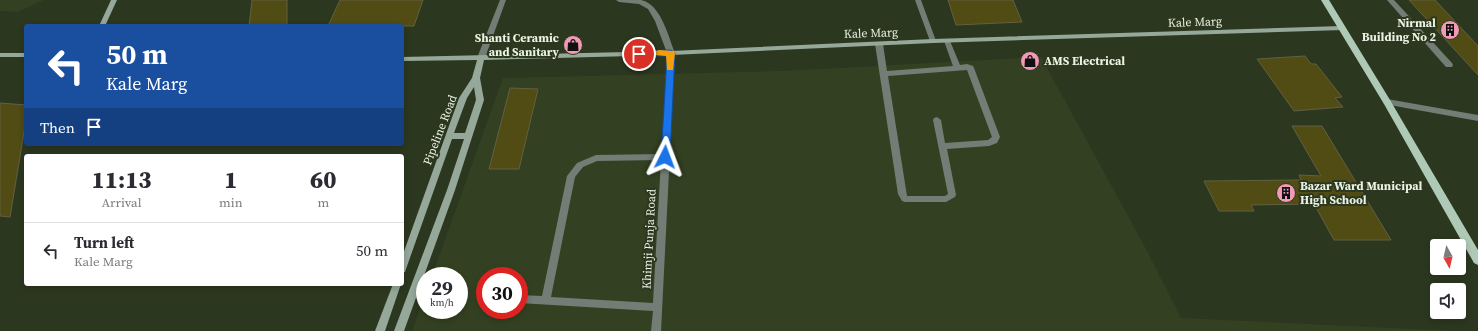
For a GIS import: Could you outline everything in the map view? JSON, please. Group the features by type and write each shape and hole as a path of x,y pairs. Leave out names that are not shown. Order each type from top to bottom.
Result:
{"main road":[{"path":"103,24 114,0"},
{"path":"1325,0 1387,102 1478,260"},
{"name":"Kale Marg","path":"404,59 671,53 933,41 1341,28"},
{"path":"0,55 24,55"},
{"name":"Pipeline Road","path":"404,264 463,98 476,78 481,58"},
{"path":"399,331 451,190 480,100 476,78"},
{"path":"449,136 468,136"},
{"path":"380,331 396,286"}],"street":[{"name":"Pipeline Road","path":"481,58 503,0"},
{"path":"619,0 640,2 651,7 671,53"},
{"path":"918,0 933,41"},
{"path":"1390,0 1449,65"},
{"path":"947,41 957,68"},
{"path":"879,44 902,194 905,199 946,199 952,195 936,120"},
{"name":"Khimji Punja Road","path":"656,331 671,53"},
{"path":"884,74 968,67 972,71 996,137 994,141 989,143 942,146"},
{"path":"1387,102 1478,118"},
{"path":"546,300 571,176 580,165 596,158 665,157"},
{"path":"528,299 657,307"}],"shaded area":[{"path":"0,0 44,0 17,12 0,11"},
{"path":"1041,57 1146,249 1181,318 1453,331 412,331 416,319 468,319 468,267 435,267 503,78 784,71"}],"building":[{"path":"252,0 287,0 287,24 249,24"},
{"path":"340,0 423,0 414,26 404,26 404,24 329,24"},
{"path":"948,0 1013,0 1022,22 956,25"},
{"name":"Nirmal Building No 2","path":"1409,0 1435,0 1478,46 1478,75"},
{"path":"1305,56 1311,64 1316,64 1342,97 1335,98 1343,107 1294,111 1257,59"},
{"path":"510,88 538,89 519,169 489,169"},
{"path":"0,103 24,105 24,132 10,217 0,216"},
{"name":"Bazar Ward Municipal High School","path":"1292,126 1322,126 1391,240 1334,240 1314,204 1251,205 1254,211 1219,211 1204,181 1301,180 1299,175 1321,176"}],"slow traffic":[{"path":"659,53 671,53 670,68"}],"place":[{"name":"Nirmal Building No 2","path":"1450,30"},
{"name":"Shanti Ceramic and Sanitary","path":"573,45"},
{"name":"AMS Electrical","path":"1030,61"},
{"name":"Bazar Ward Municipal High School","path":"1286,193"}],"route":[{"path":"639,54 671,53 665,157"}]}
